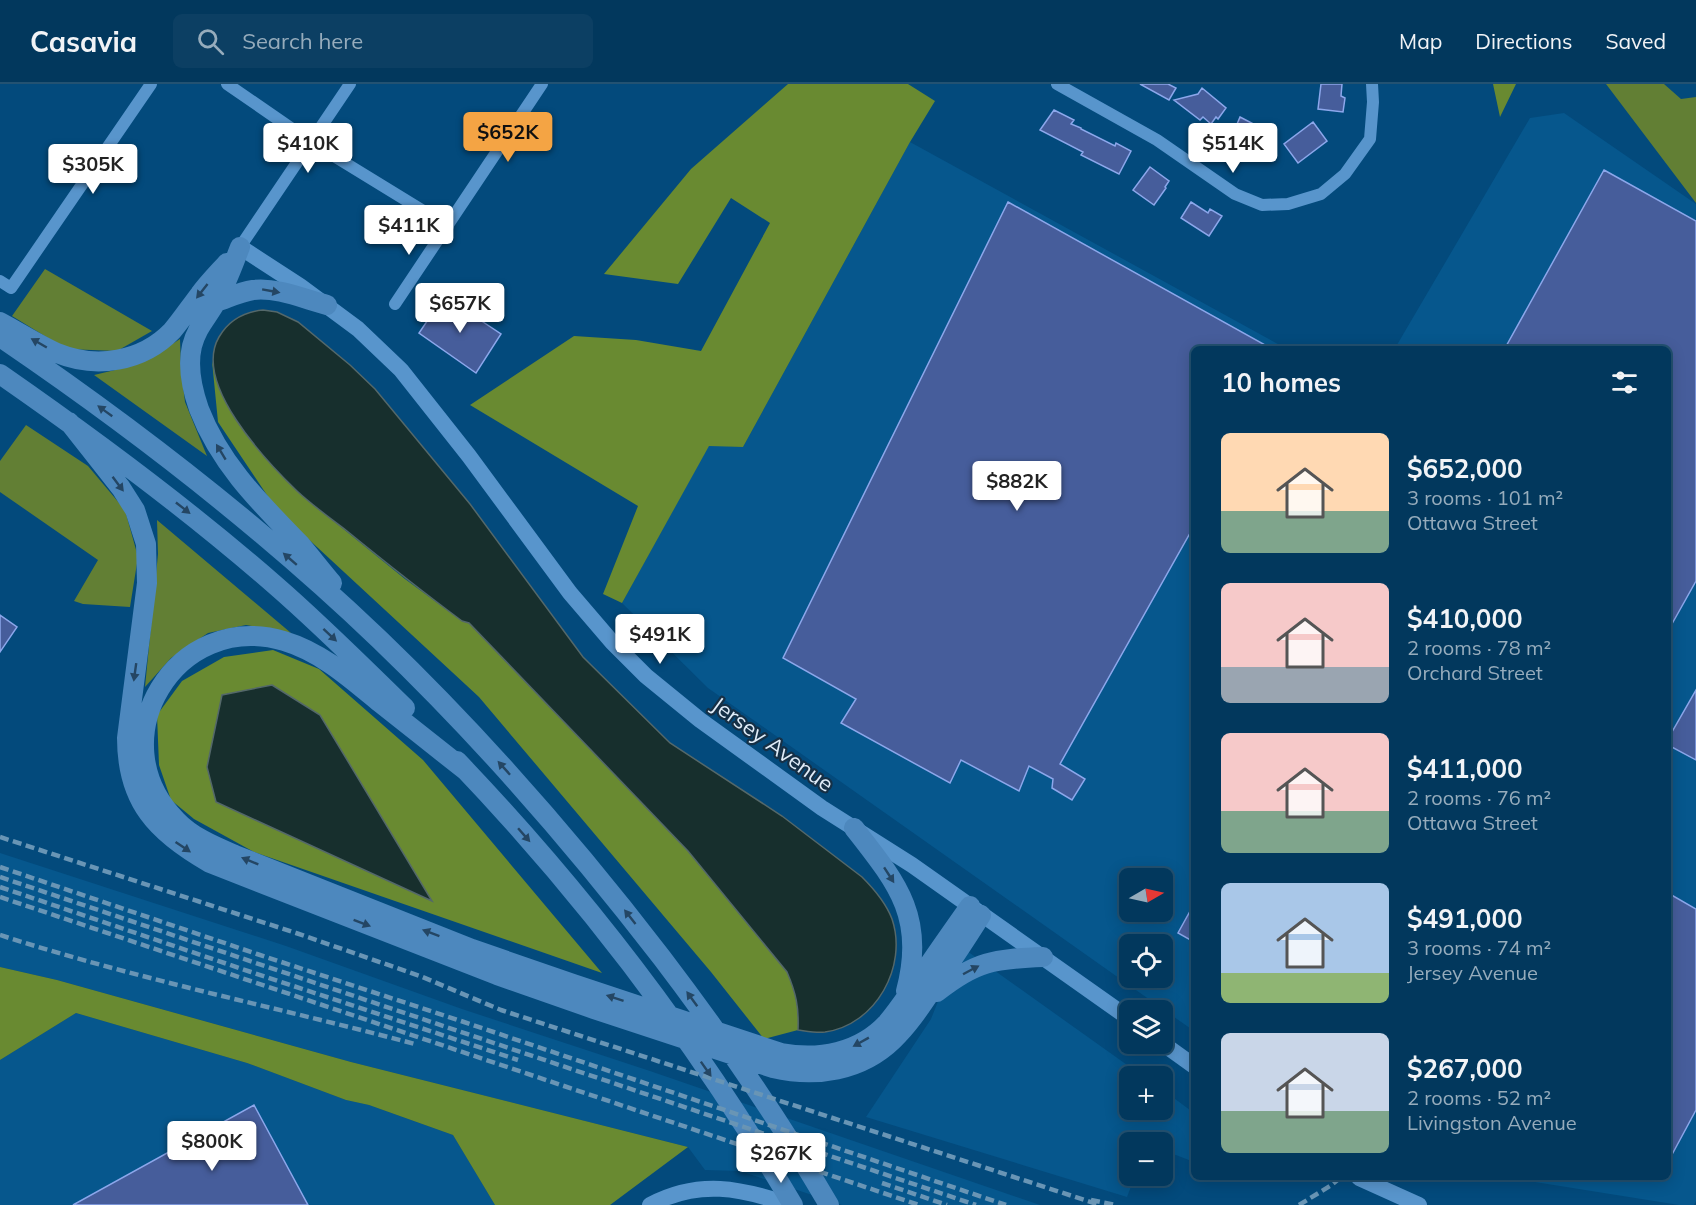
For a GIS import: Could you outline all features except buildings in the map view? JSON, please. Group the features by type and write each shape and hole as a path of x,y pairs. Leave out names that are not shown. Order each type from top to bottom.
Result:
{"highway":[{"path":"240,247 216,302 197,332 190,356 195,398 226,460 248,489 272,517 301,545 380,640"},
{"path":"0,322 48,349 69,357 99,362 132,356 152,347 171,332 200,293 240,247"},
{"path":"216,302 260,290 288,294 327,305"},
{"path":"0,337 184,470 294,563 380,640 458,718 527,793 584,860 666,964 751,1082 829,1205"},
{"path":"0,374 171,498 276,586 353,657 465,770 536,848 609,937 711,1076 764,1156 792,1205"},
{"path":"69,422 122,488 135,510 143,533 147,556 147,583 128,725 127,752 137,791 150,815 167,835 188,850 231,872 478,969 594,1010 782,1070 803,1073 844,1068 864,1060 895,1038 923,1003 976,910"},
{"path":"465,770 320,657 294,645 258,636 244,636 218,642 205,647 183,661 162,684 149,708 144,735 145,762 152,786 177,821 207,843 523,967 763,1048 793,1055 832,1054 856,1045 878,1032 976,910"},
{"path":"854,828 891,876 910,916 914,941 912,963 903,1002"},
{"path":"923,1003 950,982 982,964 1008,959 1043,957"}],"main road":[{"name":"Jersey Avenue","path":"240,247 327,305 358,329 401,370 469,456 570,593 628,659 666,693 822,808 976,910 1119,1011"},
{"path":"1173,1051 1191,1064"},
{"path":"1363,1180 1419,1205"},
{"path":"650,1205 687,1191 717,1188 744,1191 792,1205"}],"street":[{"path":"5,285 151,84"},
{"path":"227,84 311,142 448,225"},
{"path":"240,247 350,84"},
{"path":"395,304 542,84"},
{"path":"1057,84 1157,140 1235,194 1262,205 1288,204 1321,194 1345,174 1370,139 1372,84"}],"shaded area":[{"path":"1564,113 1696,204 1696,1201 1694,1205 1679,1205 1523,1180 1671,1180 1671,346 1396,346 1530,118"},
{"path":"910,142 1282,346 1191,346 1191,1029 1173,1016 1173,1000 1150,1000 1133,988 1173,988 1173,934 1119,934 1119,978 708,688 622,603 709,445 743,447"},
{"path":"263,310 277,312 298,322 375,389 470,504 583,657 670,743 782,816 862,877 875,891 892,919 896,937 891,974 873,1006 859,1018 843,1027 825,1032 798,1030 796,1000 787,972 688,851 469,623 462,621 447,610 315,506 268,461 236,420 224,398 215,376 213,356 219,337 232,322 243,315"},
{"path":"272,685 320,715 432,901 216,802 207,767 222,695"},
{"path":"0,853 286,946 462,1009 1040,1205 842,1205 740,1171 705,1170 688,1147 351,1062 57,980 0,967"},
{"path":"960,946 1129,1066 1119,1066 1119,1120 1173,1120 1173,1097 1191,1111 1191,1161 1173,1154 1173,1132 1119,1132 1119,1186 1131,1186 1127,1197 866,1117 931,1019"},
{"path":"76,1013 247,1063 346,1100 369,1105 453,1135 495,1205 0,1205 0,1060"}],"green space":[{"path":"788,84 908,84 935,101 910,142 743,447 709,446 622,603 603,594 638,506 470,405 574,336 636,340 701,351 770,223 731,198 678,284 604,274 691,169"},
{"path":"1493,84 1516,84 1500,117"},
{"path":"1606,84 1664,84 1681,99 1696,97 1696,203"},
{"path":"45,269 152,331 117,351 66,349 12,316"},
{"path":"180,339 185,402 207,456 94,375 152,357"},
{"path":"212,361 219,387 230,410 266,459 298,492 405,579 462,621 469,623 688,851 787,972 796,1000 798,1030 764,1039 711,972 479,697 277,510 218,422"},
{"path":"26,425 88,466 125,510 138,557 130,607 83,604 74,601 98,560 0,492 0,461"},
{"path":"157,520 291,633 246,625 208,633 171,658 145,687 158,554"},
{"path":"273,650 319,669 423,760 602,973 254,852 194,819 171,800 159,765 157,715 182,681 224,657"},
{"path":"0,967 57,980 351,1062 688,1147 610,1205 495,1205 453,1135 369,1105 346,1100 247,1063 76,1013 0,1060"}],"railway":[{"path":"0,837 296,933 420,976 501,1010 1100,1205"},
{"path":"0,867 1006,1205"},
{"path":"0,877 976,1205"},
{"path":"0,887 518,1060"},
{"path":"0,897 919,1205"},
{"path":"0,935 154,979 415,1044"},
{"path":"1299,1205 1338,1180"},
{"path":"882,1183 947,1205"},
{"path":"1091,1200 1116,1205"}]}
